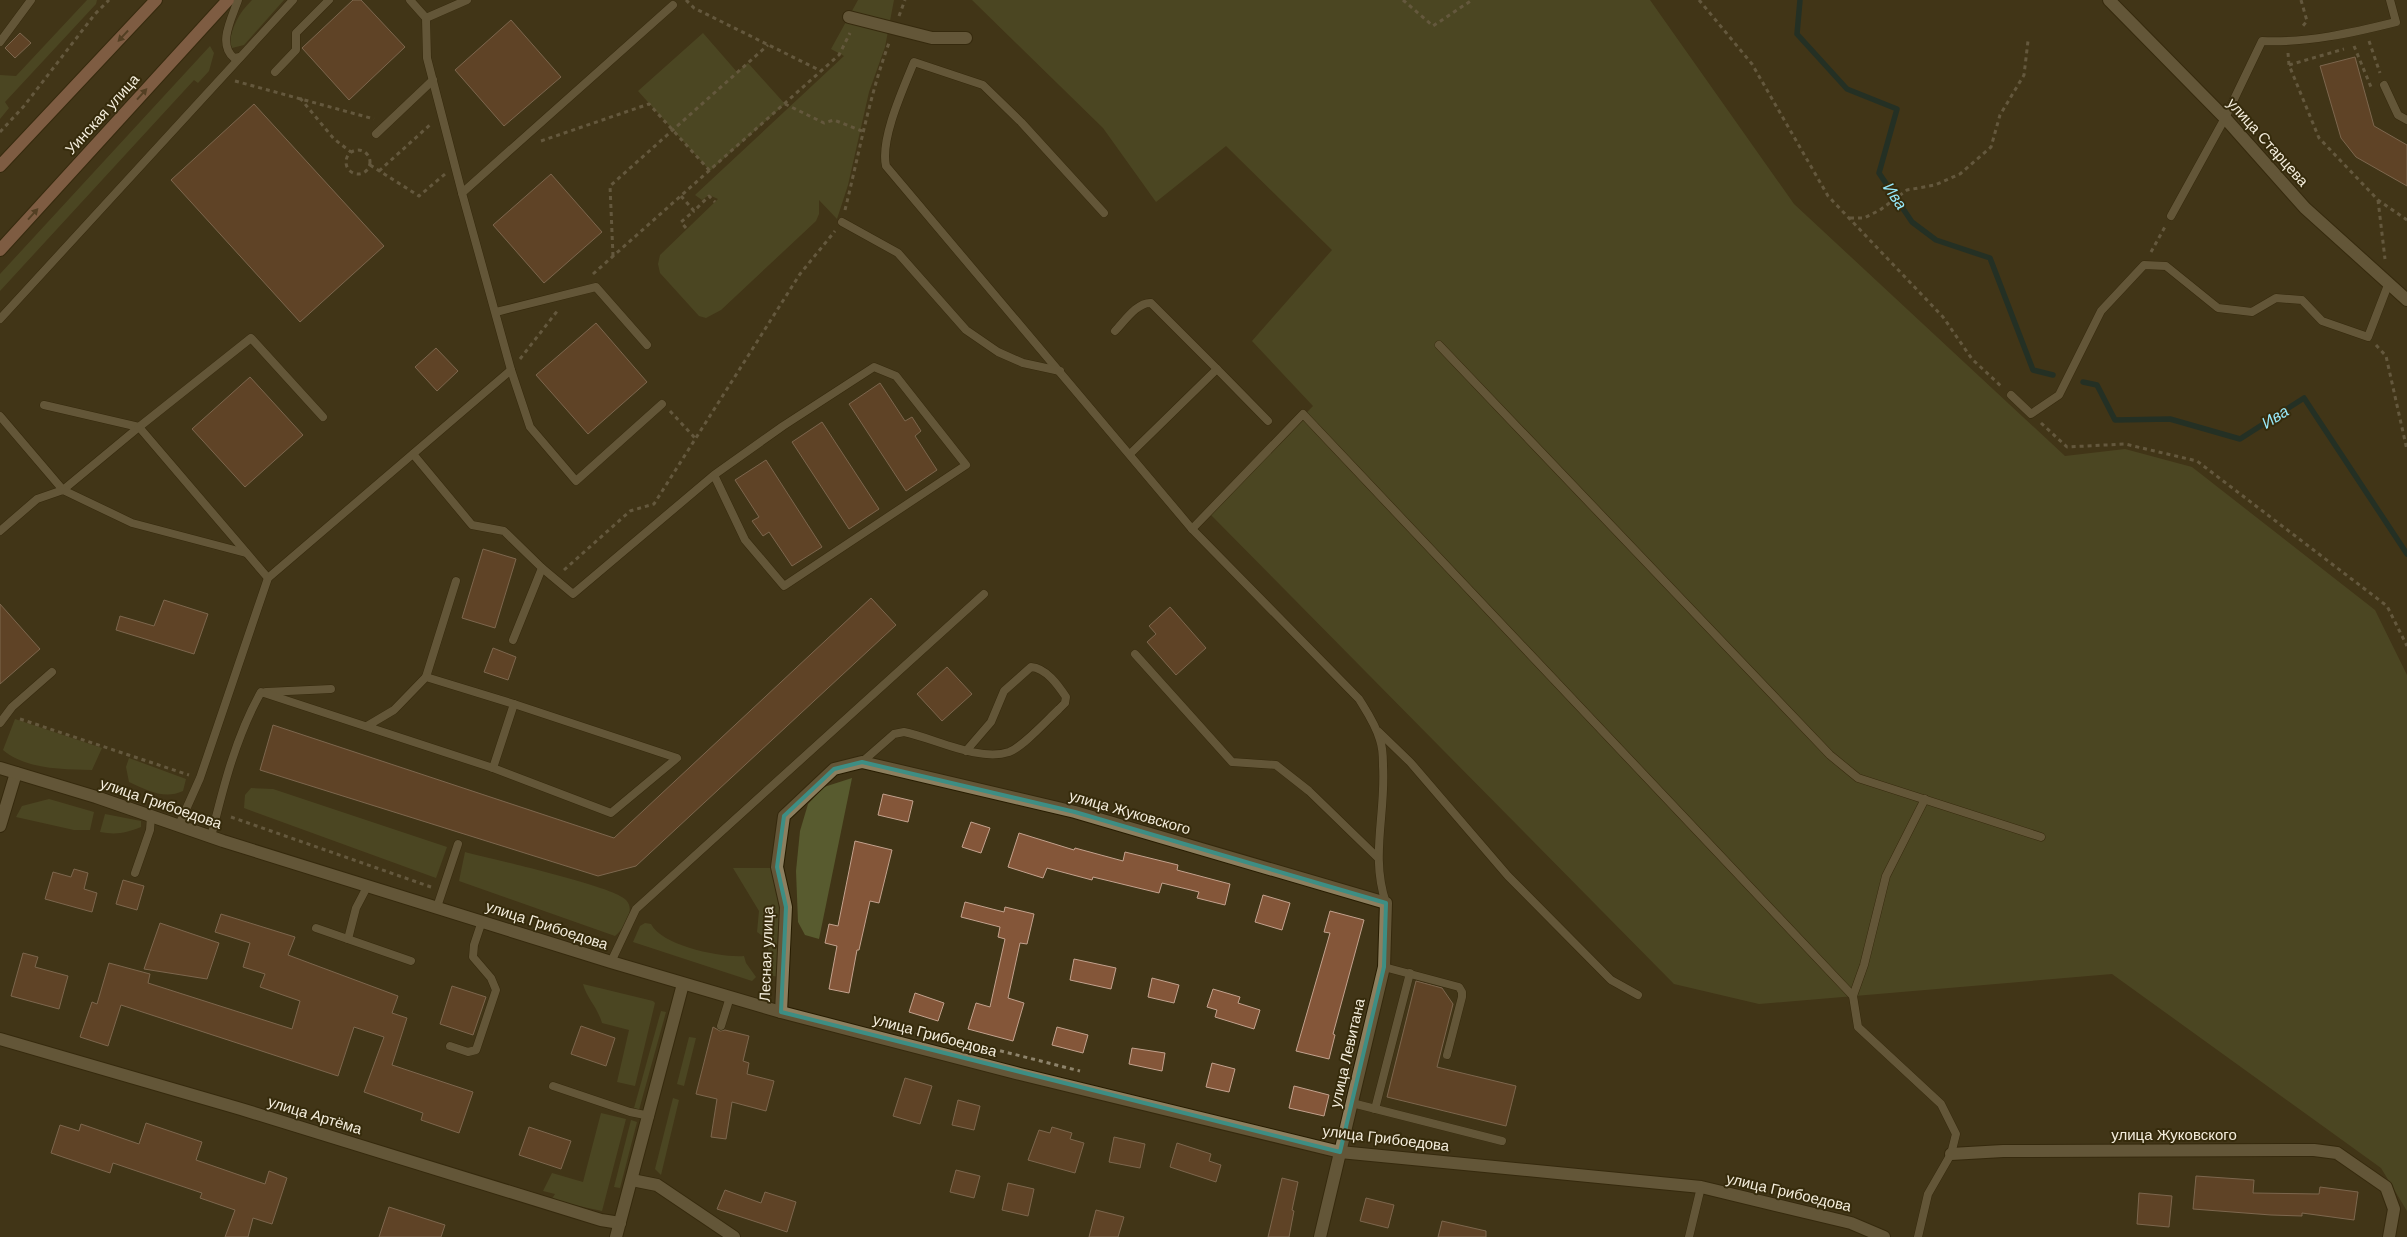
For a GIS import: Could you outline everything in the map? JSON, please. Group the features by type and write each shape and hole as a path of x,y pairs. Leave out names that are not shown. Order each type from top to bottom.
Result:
{"main road":[{"path":"0,166 156,0"},
{"name":"Уинская улица","path":"0,250 228,0"}],"street":[{"name":"улица Старцева","path":"2109,0 2225,118 2305,208 2407,300"},
{"path":"852,17 932,38 966,38"},
{"name":"улица Жуковского","path":"862,762 1075,812 1386,904"},
{"name":"Лесная улица","path":"781,1012 786,907 777,868 784,816 834,770 862,762"},
{"name":"улица Грибоедова","path":"0,768 367,887 683,984 781,1012 1020,1074 1340,1152 1701,1187 1852,1223 1884,1237"},
{"path":"0,826 16,772"},
{"name":"улица Левитана","path":"1320,1237 1384,967 1386,904"},
{"path":"616,1237 650,1116 683,984"},
{"name":"улица Артёма","path":"0,1039 241,1109 602,1220 620,1223"},
{"name":"улица Жуковского","path":"1951,1154 2002,1151 2314,1150 2337,1153 2386,1187 2394,1209 2389,1237"},
{"path":"632,1180 657,1185 734,1237"}],"lane":[{"path":"0,42 31,0"},
{"path":"238,0 225,44 226,53 234,58 240,57"},
{"path":"0,320 293,0"},
{"path":"275,72 296,50 296,33 330,0"},
{"path":"410,0 426,18 427,58 511,370 530,427 576,480 662,404"},
{"path":"426,18 467,0"},
{"path":"2171,216 2225,118 2262,41 2288,42 2364,30 2396,22 2390,0"},
{"path":"462,193 673,5"},
{"path":"1104,213 1022,122 983,86 914,62 894,111 884,158 886,166 1192,529 1359,699 1381,740 1384,789 1377,857 1379,883 1386,904"},
{"path":"376,134 433,80"},
{"path":"2384,85 2398,115 2407,120"},
{"path":"842,222 898,253 966,330 998,352 1023,363 1060,371"},
{"path":"2011,395 2031,414 2059,396 2101,311 2144,265 2166,266 2218,308 2252,312 2276,298 2302,300 2322,320 2368,337 2388,284"},
{"path":"496,312 596,287 647,345"},
{"path":"1115,331 1139,307 1146,303 1151,303 1268,421"},
{"path":"0,531 37,498 63,490 252,338 324,417"},
{"path":"1439,345 1830,755 1858,778 2041,838"},
{"path":"413,454 472,525 504,531 542,568 573,594 714,475 783,426 874,367 896,376 966,464 784,586 745,540 714,475"},
{"path":"1130,454 1217,369"},
{"path":"179,825 200,778 268,578 511,370"},
{"path":"44,406 139,427 268,578"},
{"path":"1192,529 1303,414 1853,996"},
{"path":"0,416 63,490 132,523 246,553"},
{"path":"513,640 542,568"},
{"path":"367,726 394,710 426,678 456,581"},
{"path":"612,962 636,909 984,594"},
{"path":"1135,654 1232,762 1276,765 1309,791 1377,857"},
{"path":"862,762 894,734 904,732 966,752 1010,752 1059,709 1065,702 1066,697 1046,672 1039,667 1032,667 1004,691 991,722 966,752"},
{"path":"0,723 6,714 52,672"},
{"path":"262,692 493,768 611,813 677,758 514,704 426,678"},
{"path":"262,692 331,689"},
{"path":"211,836 222,791 250,713 262,692"},
{"path":"493,768 514,704"},
{"path":"1376,730 1410,762 1508,876 1590,959 1611,980 1638,994"},
{"path":"1918,1237 1928,1194 1951,1154 1956,1134 1941,1104 1858,1027 1853,996 1864,964 1886,876 1925,799"},
{"path":"135,873 150,830 151,816"},
{"path":"437,907 444,891 458,844"},
{"path":"348,939 356,908 367,887"},
{"path":"450,1046 468,1052 476,1050 495,996 495,983 472,952 482,921"},
{"path":"316,928 411,961"},
{"path":"1384,967 1454,985 1462,992 1447,1054"},
{"path":"1375,1109 1410,973"},
{"path":"721,1026 730,997"},
{"path":"553,1086 630,1112 650,1116"},
{"path":"1352,1104 1502,1141"},
{"path":"1689,1237 1701,1187"}],"path":[{"path":"0,132 24,106 109,0"},
{"path":"686,0 694,8 820,72"},
{"path":"563,570 630,511 654,504 800,274 842,222 860,151 862,130 894,28 906,0"},
{"path":"1403,0 1433,26 1472,0"},
{"path":"1700,0 1752,64 1828,196 1942,316 1972,359 2011,395"},
{"path":"2302,0 2307,21 2288,42 2289,65 2319,138 2378,200 2407,220"},
{"path":"592,274 839,55 852,17"},
{"path":"2289,65 2356,45 2371,89 2384,85 2364,30"},
{"path":"1850,218 1864,218 1880,210 1907,190 1935,185 1960,174 1991,147 2000,115 2024,75 2028,41"},
{"path":"614,256 610,186 768,45"},
{"path":"230,80 388,123"},
{"path":"300,98 334,139 351,152"},
{"path":"536,143 649,104 710,170"},
{"path":"785,104 824,123 834,120 862,130"},
{"path":"379,171 442,115"},
{"path":"358,150 365,152 370,158 370,165 361,174 349,171 346,163 351,152 358,150"},
{"path":"370,165 419,196 455,166"},
{"path":"681,196 694,211"},
{"path":"686,228 681,222 709,196 715,202"},
{"path":"2378,200 2388,284"},
{"path":"2144,265 2171,216"},
{"path":"511,370 571,293"},
{"path":"2368,337 2386,356 2407,450"},
{"path":"662,404 695,438"},
{"path":"2031,414 2068,447 2124,444 2197,461 2387,606 2407,646"},
{"path":"6,714 200,778"},
{"path":"231,817 444,891"}],"highlighted area":[{"path":"862,762 1075,812 1386,903 1384,967 1340,1152 781,1012 786,907 777,867 784,816 834,769"}],"green space":[{"path":"87,0 97,0 96,4 5,102 9,108 0,119 0,75 16,76"},
{"path":"252,0 284,0 244,45 232,48 229,44 234,25"},
{"path":"858,0 894,0 885,47 869,92 848,185 837,219 819,200 819,214 816,221 721,310 706,318 699,316 660,273 658,264 660,255 718,199 709,195 702,200 695,195 844,56 831,49"},
{"path":"972,0 1650,0 1794,204 2065,456 2125,449 2192,467 2375,610 2407,675 2407,1211 2381,1168 2112,974 1759,1004 1674,984 1209,513 1313,406 1252,341 1332,250 1226,146 1156,202 1103,128"},
{"path":"703,33 737,72 748,63 785,104 710,171 638,91"},
{"path":"210,46 214,53 209,71 198,83 194,80 0,291 0,274"},
{"path":"15,719 102,748 92,770 46,767 34,765 13,757 3,750"},
{"path":"129,758 186,779 183,791 169,795 156,793 129,782 126,767"},
{"path":"852,778 819,939 805,935 798,922 796,871 800,831 808,804 824,787"},
{"path":"251,788 273,789 447,847 436,878 244,808 245,795"},
{"path":"49,799 94,812 90,830 74,830 16,817 22,806"},
{"path":"105,814 141,821 141,827 121,833 100,832"},
{"path":"465,852 576,881 616,894 629,904 628,919 615,936 459,881"},
{"path":"733,868 771,868 783,910 778,977 769,975 768,940 757,932 759,911"},
{"path":"645,923 651,924 657,932 667,939 693,949 722,955 744,956 746,963 756,977 752,981 633,942 640,926"},
{"path":"583,984 655,1003 635,1086 617,1082 629,1030 602,1023"},
{"path":"661,1011 666,1012 639,1110 634,1108"},
{"path":"689,1037 696,1038 684,1086 677,1084"},
{"path":"673,1098 679,1100 661,1175 655,1169"},
{"path":"601,1113 626,1119 602,1211 551,1200 555,1194 543,1191 552,1173 583,1182"},
{"path":"631,1120 637,1122 620,1188 614,1187"}],"building":[{"path":"353,0 361,0 405,47 349,100 302,48"},
{"path":"511,20 561,77 504,126 455,70"},
{"path":"20,33 31,43 15,58 5,48"},
{"path":"2355,57 2374,126 2407,145 2407,186 2356,157 2341,138 2320,66"},
{"path":"254,104 384,246 300,322 171,180"},
{"path":"551,174 602,232 544,283 493,225"},
{"path":"596,323 647,382 588,434 536,375"},
{"path":"436,348 458,371 437,391 415,367"},
{"path":"250,377 303,435 245,487 192,429"},
{"path":"880,383 905,421 912,417 921,431 915,436 937,470 906,491 849,404"},
{"path":"822,422 879,509 849,529 792,442"},
{"path":"766,460 822,547 792,566 769,532 763,536 752,521 759,517 735,480"},
{"path":"483,549 516,559 495,628 462,618"},
{"path":"871,598 896,625 636,866 598,876 260,770 273,725 614,838"},
{"path":"164,600 208,614 194,654 116,630 120,616 154,626"},
{"path":"0,604 40,649 0,684"},
{"path":"1170,607 1206,648 1176,675 1147,642 1156,634 1149,626"},
{"path":"493,648 516,657 508,680 484,672"},
{"path":"947,667 972,694 942,721 917,694"},
{"path":"883,794 913,801 908,822 878,815"},
{"path":"971,822 990,828 981,853 962,847"},
{"path":"1019,833 1074,850 1075,848 1123,861 1125,852 1178,865 1177,870 1230,884 1225,905 1197,898 1199,892 1162,883 1159,893 1093,877 1092,880 1047,868 1043,878 1008,867"},
{"path":"855,841 892,850 879,903 870,901 859,950 857,950 849,993 829,989 837,946 825,943 829,924 838,926"},
{"path":"74,869 88,873 84,889 97,893 92,912 45,899 53,872 71,877"},
{"path":"123,880 144,886 137,910 116,904"},
{"path":"1263,895 1290,903 1282,930 1255,922"},
{"path":"965,902 1004,912 1005,907 1034,914 1027,944 1020,943 1008,998 1024,1003 1013,1041 968,1029 976,1003 990,1007 1005,939 998,937 1000,927 961,917"},
{"path":"1330,911 1364,920 1333,1034 1335,1035 1329,1059 1296,1051 1330,933 1324,932"},
{"path":"221,914 295,937 288,955 398,996 392,1013 407,1018 392,1065 473,1092 459,1133 421,1120 423,1113 364,1092 384,1037 354,1027 338,1076 121,1005 108,1046 80,1037 92,1002 97,1004 109,963 150,974 148,983 292,1029 300,1001 260,987 265,974 243,967 250,943 215,932"},
{"path":"160,923 219,943 207,979 144,969"},
{"path":"23,953 38,957 35,967 68,976 59,1009 11,996"},
{"path":"1074,959 1116,968 1111,989 1070,980"},
{"path":"1152,978 1179,985 1174,1003 1148,997"},
{"path":"1416,981 1442,988 1453,1004 1437,1067 1516,1086 1506,1126 1387,1097"},
{"path":"452,986 486,997 473,1035 440,1024"},
{"path":"1213,989 1240,997 1238,1003 1260,1010 1254,1029 1215,1017 1217,1010 1207,1007"},
{"path":"915,993 944,1003 938,1021 909,1012"},
{"path":"581,1026 615,1038 606,1066 571,1054"},
{"path":"713,1027 720,1031 725,1030 749,1036 743,1061 749,1063 747,1074 774,1081 766,1111 732,1102 726,1139 711,1137 717,1099 696,1094"},
{"path":"1057,1027 1088,1035 1083,1053 1052,1045"},
{"path":"1132,1048 1165,1053 1162,1071 1129,1064"},
{"path":"1212,1063 1235,1069 1229,1092 1206,1087"},
{"path":"905,1078 932,1086 920,1124 893,1116"},
{"path":"1294,1086 1329,1095 1324,1116 1289,1108"},
{"path":"958,1100 980,1106 974,1130 952,1125"},
{"path":"146,1123 202,1142 196,1160 265,1184 269,1171 287,1178 272,1224 253,1218 248,1237 225,1237 235,1210 200,1198 202,1193 113,1163 110,1173 51,1153 60,1125 79,1131 81,1124 139,1144"},
{"path":"529,1127 571,1141 561,1169 519,1155"},
{"path":"1052,1127 1072,1133 1070,1139 1084,1143 1075,1173 1028,1160 1039,1130 1050,1133"},
{"path":"1114,1137 1145,1144 1140,1168 1109,1162"},
{"path":"1177,1143 1211,1154 1209,1161 1221,1165 1216,1182 1170,1167"},
{"path":"956,1170 980,1176 974,1198 950,1192"},
{"path":"2196,1176 2254,1180 2253,1193 2319,1194 2320,1187 2358,1192 2354,1220 2302,1213 2302,1216 2271,1215 2193,1209"},
{"path":"1282,1178 1298,1182 1289,1237 1268,1237"},
{"path":"1008,1183 1034,1189 1028,1216 1002,1210"},
{"path":"725,1190 761,1203 765,1192 796,1202 787,1232 717,1209"},
{"path":"2139,1193 2172,1196 2169,1227 2137,1224"},
{"path":"1366,1198 1394,1205 1388,1228 1360,1221"},
{"path":"389,1207 445,1225 441,1237 379,1237"},
{"path":"1096,1210 1124,1217 1118,1237 1089,1237"},
{"path":"1442,1221 1486,1231 1486,1237 1438,1237"}],"waterway":[{"name":"Ива","path":"1800,0 1797,34 1847,89 1897,109 1879,173 1912,222 1936,240 1990,258 2033,370 2053,375"},
{"name":"Ива","path":"2083,382 2097,385 2115,420 2170,419 2240,439 2304,398 2407,554"}]}
